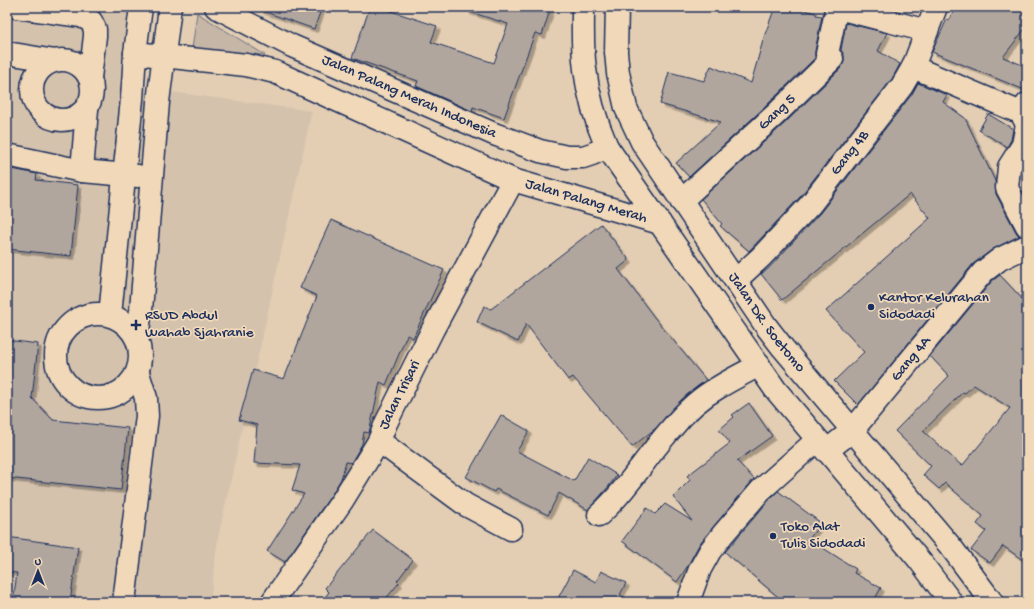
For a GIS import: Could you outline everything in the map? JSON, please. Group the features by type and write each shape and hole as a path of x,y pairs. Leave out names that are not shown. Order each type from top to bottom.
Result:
{"street":[{"path":"16,7 81,16 91,21 95,29 95,36 90,78"},
{"path":"110,315 132,99 135,52 141,7"},
{"path":"137,338 141,310 158,102 170,7"},
{"name":"Jalan Palang Merah Indonesia","path":"216,7 292,46 494,134 540,151 567,157 583,157 607,147"},
{"name":"Jalan DR. Soetomo","path":"583,7 584,68 599,128 607,147 775,389 920,561 951,602"},
{"name":"Jalan DR. Soetomo","path":"617,7 616,52 618,73 626,108 642,142 783,348 951,547 992,602"},
{"path":"836,7 927,31"},
{"name":"Gang 5","path":"681,201 776,114 832,59 828,54 836,7"},
{"name":"Gang 4B","path":"736,280 761,257 810,205 902,86 913,66 936,7"},
{"name":"Jalan Palang Merah Indonesia","path":"135,52 263,68 290,78 513,180"},
{"path":"7,53 55,60 66,60 76,63 85,69 93,88 92,99 87,109 82,171"},
{"path":"55,60 45,64 37,72 32,81 31,92 39,111 48,118 58,121 69,120 79,116 87,109"},
{"path":"913,66 1008,108 1023,108 1027,124 1023,145 1009,167 1007,188 1027,226"},
{"path":"360,110 372,81"},
{"path":"7,155 82,171 152,178"},
{"name":"Jalan Palang Merah","path":"513,180 660,223"},
{"name":"Jalan Trisari","path":"272,602 342,501 379,441 386,423 433,329 513,180"},
{"name":"Gang 4A","path":"688,602 700,568 710,551 761,490 821,445 852,431 978,278 1000,259 1027,246"},
{"path":"98,313 110,315 121,320 130,328 137,338 141,349 141,361 138,373 131,383 122,391 111,396 99,398 87,397 76,392 67,384 60,374 56,363 56,351 59,339 65,329 74,320 86,315 98,313"},
{"path":"599,515 613,503 672,427 691,409 719,386 760,366"},
{"path":"124,602 148,416 146,398 138,373"},
{"path":"379,441 466,505 511,529"}],"shaded area":[{"name":"RSUD Abdul Wahab Sjahranie","path":"7,7 130,7 119,85 312,111 218,538 210,602 7,602"},
{"path":"197,13 265,55 192,49"}],"building":[{"path":"261,7 322,7 314,29 260,10"},
{"path":"370,7 392,7 391,11 437,26 431,42 494,63 508,24 467,11 467,7 551,7 542,35 535,33 504,118 473,107 472,111 416,86 418,81 352,58"},
{"path":"775,7 792,7 822,16 815,58 767,105 689,177 676,163 721,122 660,104 669,72 704,81 711,66 751,83 764,37"},
{"path":"956,7 1027,7 1027,26 1003,57 1027,67 1027,91 932,52 947,19 949,20"},
{"path":"846,23 887,33 878,51 900,64 892,79 800,197 749,251 720,226 722,224 701,199 785,123 841,68 844,62 844,55 841,50"},
{"path":"918,83 947,95 943,102 965,118 995,181 996,194 1019,236 993,249 973,264 858,405 834,381 864,352 826,311 930,218 910,194 782,300 761,274 768,269 820,213 912,94"},
{"path":"988,114 1013,129 1011,140 1007,147 979,130"},
{"path":"7,168 37,174 36,180 78,185 71,256 7,249"},
{"path":"331,220 444,270 413,338 407,335 386,385 380,382 369,433 364,432 362,444 351,463 346,462 341,479 332,494 285,562 267,551 304,494 292,490 300,465 254,463 257,425 239,420 253,370 284,379 317,296 300,288"},
{"path":"601,224 629,260 618,269 654,317 706,380 685,397 656,428 632,447 573,377 568,380 526,324 518,342 477,322 484,306 491,309"},
{"path":"1000,275 1027,304 1027,563 1003,546 990,563 971,550 986,531 977,524 983,516 945,483 939,489 923,475 931,466 895,431 949,376 930,356 992,281","holes":["974,385 1010,408 962,466 923,431 963,392 965,393"]},
{"path":"7,340 38,344 32,398 53,420 128,428 121,490 7,478"},
{"path":"749,403 772,436 737,461 754,479 700,543 677,582 622,541 647,508 655,514 665,504 692,521 673,497 690,480 687,476 730,443 719,430 734,417 732,415"},
{"path":"501,415 529,431 517,451 574,481 588,457 617,475 588,510 559,493 548,515 496,489 494,492 466,477"},
{"path":"778,491 821,523 809,539 856,569 854,573 881,588 873,602 784,602 725,552"},
{"path":"373,530 413,560 397,581 399,583 383,602 321,602 329,592 325,588"},
{"path":"7,537 78,547 70,602 13,602 17,573 7,572"},
{"path":"573,570 596,582 601,571 626,583 620,595 633,602 556,602"}],"place":[{"name":"Kantor Kelurahan Sidodadi","path":"871,307"},
{"name":"RSUD Abdul Wahab Sjahranie","path":"136,325"},
{"name":"Toko Alat Tulis Sidodadi","path":"773,536"}]}
